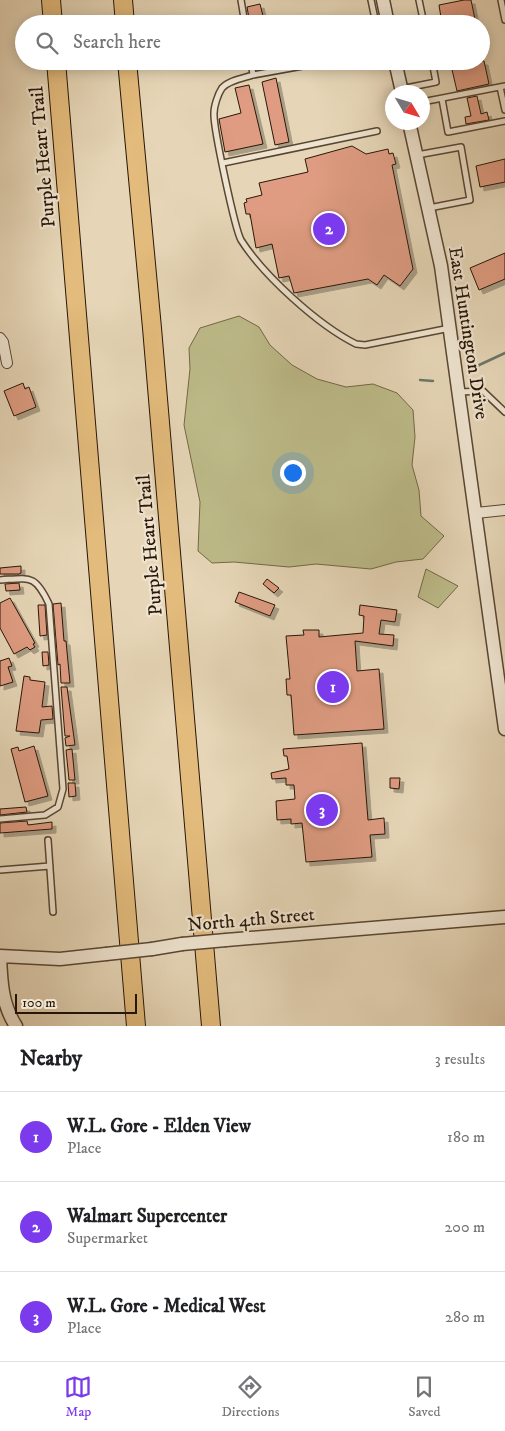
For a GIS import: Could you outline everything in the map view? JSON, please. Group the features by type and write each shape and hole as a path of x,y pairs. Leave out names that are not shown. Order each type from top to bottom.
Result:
{"highway":[{"path":"51,0 52,15"},
{"path":"123,0 124,15"},
{"name":"Purple Heart Trail","path":"57,70 136,1026"},
{"name":"Purple Heart Trail","path":"128,70 153,338 211,1026"}],"street":[{"path":"383,0 386,15"},
{"path":"397,70 401,85"},
{"name":"East Huntington Drive","path":"411,130 441,266 505,728"},
{"path":"0,338 3,342 7,363"},
{"path":"476,513 505,510"},
{"name":"North 4th Street","path":"0,955 60,959 182,944 505,917"},
{"path":"0,955 2,991 6,1008 16,1026"}],"lane":[{"path":"242,0 244,15"},
{"path":"371,0 374,15"},
{"path":"419,0 422,15"},
{"path":"501,0 505,20"},
{"path":"253,70 254,76"},
{"path":"284,70 229,83 222,88 218,97 214,114 222,163 240,238 288,295 350,341 365,345 450,328"},
{"path":"394,70 400,85"},
{"path":"425,85 436,82 434,70"},
{"path":"430,101 503,86 505,110"},
{"path":"442,99 448,132 505,121"},
{"path":"222,163 377,131"},
{"path":"416,155 461,146 470,200 428,209"},
{"path":"458,392 483,391 505,412"},
{"path":"0,580 28,578 40,585 49,604 63,789 58,807 45,815 0,819"},
{"path":"48,840 53,912"},
{"path":"0,870 50,866"}],"shaded area":[{"path":"239,316 259,327 270,345 292,365 317,379 346,387 373,384 397,393 413,410 415,437 412,465 419,490 421,516 444,536 423,559 396,562 371,569 316,564 289,567 234,562 212,563 198,551 200,502 184,425 190,369 189,348 200,328"},
{"path":"426,569 458,586 438,608 418,597"}],"building":[{"path":"471,0 474,15 441,15 439,5"},
{"path":"260,4 263,15 248,15 247,7"},
{"path":"452,70 486,70 489,84 457,91"},
{"path":"276,78 289,142 275,145 262,82"},
{"path":"249,85 263,144 225,152 219,119 241,113 235,88"},
{"path":"477,96 481,114 487,112 489,120 466,124 465,117 471,116 467,98"},
{"path":"352,146 366,154 388,149 389,154 393,153 396,164 392,165 413,269 400,286 384,275 377,285 368,279 294,293 289,276 279,278 272,244 256,248 250,214 246,214 244,203 247,202 246,199 262,195 259,183 308,172 305,159"},
{"path":"505,159 505,182 480,187 476,166"},
{"path":"505,253 505,279 479,290 470,268"},
{"path":"23,383 25,389 29,387 36,407 14,416 4,391"},
{"path":"21,566 21,573 19,574 0,574 0,568"},
{"path":"267,579 279,588 274,593 263,584"},
{"path":"19,583 20,590 6,591 5,584"},
{"path":"239,592 275,605 270,616 235,602"},
{"path":"10,598 35,643 33,644 35,647 30,650 27,647 14,654 0,628 0,603"},
{"path":"61,603 70,683 61,683 60,664 58,665 53,604"},
{"path":"38,605 45,605 47,635 40,636"},
{"path":"360,605 397,610 395,622 381,620 379,634 394,635 393,646 355,641 357,671 379,669 384,729 294,735 291,695 287,695 286,679 290,679 286,636 304,635 303,630 319,630 319,637 363,633 364,616 359,615"},
{"path":"42,652 48,652 49,665 43,666"},
{"path":"9,658 12,666 8,667 13,682 0,686 0,661"},
{"path":"24,676 30,677 30,680 45,682 42,707 52,706 53,719 41,720 39,733 16,731"},
{"path":"61,687 67,687 75,745 66,746 65,738 70,736 65,736"},
{"path":"362,743 368,820 384,818 385,834 370,835 372,857 306,862 302,823 291,824 291,819 277,820 276,801 295,799 294,785 286,785 286,778 272,779 271,773 289,769 287,756 284,756 283,749"},
{"path":"34,746 48,796 25,802 11,749 18,747 19,751"},
{"path":"72,749 75,780 69,780 66,750"},
{"path":"390,778 400,778 399,789 390,788"},
{"path":"68,783 75,783 76,796 69,797"},
{"path":"26,807 27,812 0,815 0,809"},
{"path":"27,821 28,825 52,822 52,829 0,833 0,823"}],"waterway":[{"path":"477,366 505,353"},
{"path":"420,380 433,381"}],"place":[{"name":"Walmart Supercenter","path":"329,229"},
{"name":"W.L. Gore - Elden View","path":"333,687"},
{"name":"W.L. Gore - Medical West","path":"322,810"}]}
